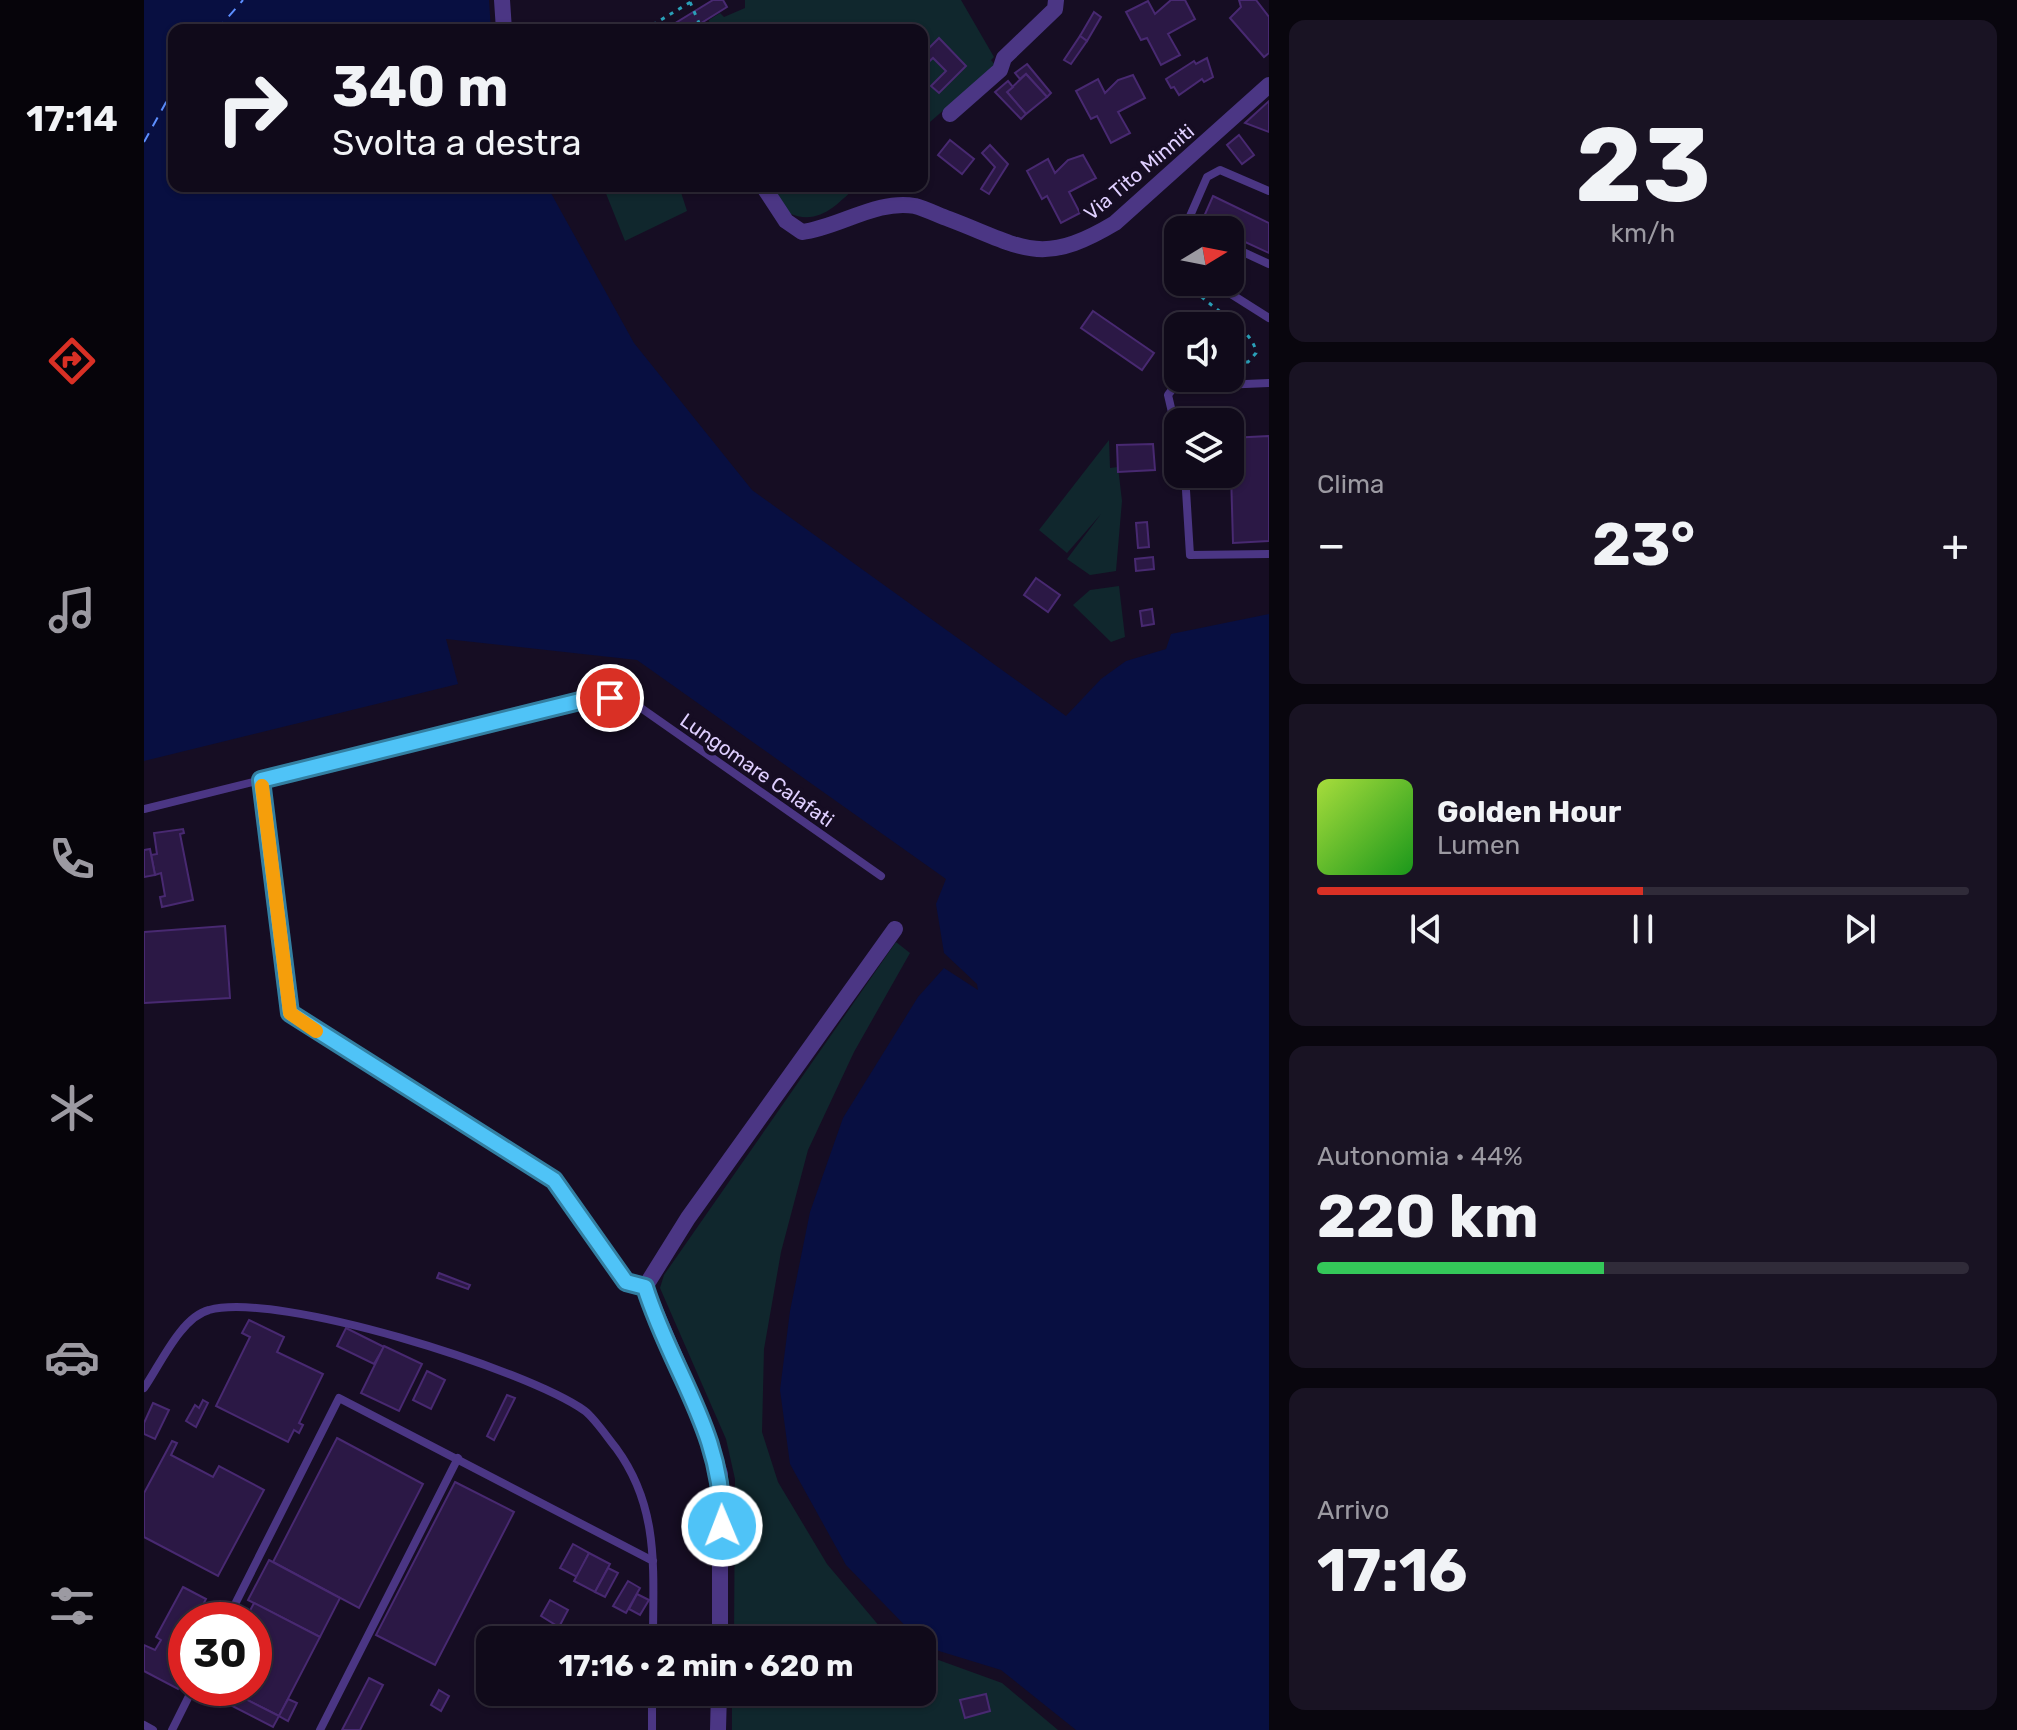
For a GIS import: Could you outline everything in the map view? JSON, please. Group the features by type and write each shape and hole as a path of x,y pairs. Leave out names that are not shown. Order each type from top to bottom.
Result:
{"street":[{"path":"502,0 504,24"},
{"path":"950,114 1000,70 1004,58 1055,9 1056,0"},
{"name":"Via Tito Minniti","path":"767,192 786,221 802,232 893,206 914,206 1021,247 1051,250 1090,238 1115,223 1269,85"},
{"path":"720,1626 720,1474 703,1422 645,1287 688,1218 895,929"},
{"path":"718,1730 719,1706"}],"lane":[{"path":"1190,216 1207,177 1220,170 1269,191"},
{"path":"1244,252 1269,264"},
{"path":"1234,296 1269,318"},
{"path":"1169,408 1168,395 1174,387 1269,383"},
{"path":"1186,488 1190,555 1269,554"},
{"name":"Lungomare Calafati","path":"144,809 588,699 631,701 881,876"},
{"path":"261,780 290,1013 554,1180 626,1282 645,1287"},
{"path":"144,1388 187,1325 207,1310 235,1307 283,1311 446,1351 523,1378 586,1412 617,1450 639,1487 650,1520 653,1626"},
{"path":"236,1602 339,1398 653,1561"},
{"path":"320,1730 458,1458"},
{"path":"172,1730 184,1706"},
{"path":"652,1706 652,1730"},
{"path":"144,1725 153,1730"}],"path":[{"path":"654,24 692,1 700,24"},
{"path":"1197,296 1218,312"},
{"path":"1244,332 1255,345 1256,353 1248,362 1244,362"}],"green space":[{"path":"745,0 961,0 994,57 991,60 995,65 928,124 928,24 709,24 709,20 720,13 724,17 745,8"},
{"path":"605,192 681,192 687,211 625,241"},
{"path":"772,192 850,192 818,215 809,217 788,213"},
{"path":"1109,440 1110,468 1118,467 1122,501 1116,571 1090,575 1067,559 1101,514 1067,553 1039,530"},
{"path":"1119,586 1125,637 1111,642 1073,605 1090,590"},
{"path":"896,942 910,953 854,1052 808,1150 781,1252 764,1349 762,1432 778,1482 827,1564 879,1626 734,1626 735,1479 726,1439 660,1288 664,1275"},
{"path":"936,1659 1002,1683 1058,1730 732,1730 732,1706 936,1706"}],"shaded area":[{"path":"144,0 489,0 491,24 168,24 168,192 550,192 634,343 752,490 1066,716 1101,679 1126,661 1166,649 1171,634 1269,614 1269,1730 1076,1730 1001,1670 936,1650 936,1626 906,1626 846,1565 790,1464 780,1390 790,1311 810,1212 843,1118 918,997 944,968 978,990 977,984 944,953 936,904 946,879 637,660 446,639 458,684 144,761"}],"building":[{"path":"713,0 723,0 727,7 700,24 674,24"},
{"path":"1171,0 1185,0 1195,19 1168,34 1180,55 1161,65 1147,38 1141,40 1126,12 1148,1 1155,14"},
{"path":"1239,0 1256,0 1269,17 1269,53 1264,57 1230,18 1241,7"},
{"path":"1094,12 1101,17 1087,41 1080,36"},
{"path":"1080,36 1087,41 1071,64 1064,60"},
{"path":"939,38 966,66 939,93 931,86 946,71 933,58 928,63 928,49"},
{"path":"1207,58 1213,77 1204,82 1202,79 1179,95 1174,87 1171,88 1166,79 1194,61 1196,64"},
{"path":"1027,64 1051,93 1047,97 1026,74 1020,79 1015,73"},
{"path":"1026,74 1047,97 1026,114 1007,92"},
{"path":"1133,75 1145,98 1118,112 1130,133 1111,143 1097,116 1091,119 1076,91 1098,79 1105,93 1118,80"},
{"path":"1008,81 1013,87 1007,92 1026,114 1021,119 995,92"},
{"path":"1269,101 1269,132 1245,123"},
{"path":"1239,135 1254,155 1242,164 1227,145"},
{"path":"950,140 974,159 962,174 938,155"},
{"path":"990,145 1008,164 989,194 981,189 995,167 982,153"},
{"path":"1083,155 1096,178 1069,192 1080,213 1061,223 1047,196 1042,199 1027,171 1048,159 1055,173 1068,160"},
{"path":"1213,196 1269,223 1269,253 1244,241 1244,216 1204,216"},
{"path":"1093,311 1154,353 1142,370 1081,328"},
{"path":"1269,436 1269,541 1233,543 1231,488 1244,488 1244,437"},
{"path":"1153,444 1155,470 1118,472 1117,445"},
{"path":"1147,522 1149,547 1138,548 1136,523"},
{"path":"1153,557 1154,569 1136,571 1135,559"},
{"path":"1036,578 1060,595 1048,612 1024,595"},
{"path":"1152,609 1154,624 1142,626 1140,611"},
{"path":"183,829 184,833 180,834 193,900 162,907 160,897 165,896 161,873 155,875 151,855 157,854 154,833"},
{"path":"150,849 155,875 144,877 144,850"},
{"path":"225,926 230,998 144,1003 144,932"},
{"path":"439,1273 470,1285 468,1289 437,1278"},
{"path":"249,1320 284,1337 277,1352 323,1374 299,1423 303,1425 299,1433 294,1430 288,1442 216,1406 250,1337 242,1333"},
{"path":"346,1328 384,1347 374,1364 337,1346"},
{"path":"384,1346 422,1364 399,1411 361,1393"},
{"path":"427,1371 445,1380 431,1409 413,1400"},
{"path":"507,1395 515,1398 494,1440 487,1436"},
{"path":"203,1400 208,1403 196,1427 186,1421 195,1405 199,1408"},
{"path":"153,1403 169,1410 155,1439 144,1434 144,1423"},
{"path":"337,1438 423,1484 359,1608 273,1562"},
{"path":"172,1441 177,1443 171,1455 213,1477 219,1466 264,1490 218,1576 144,1537 144,1493"},
{"path":"455,1482 514,1512 435,1665 376,1635"},
{"path":"573,1544 589,1553 577,1577 560,1568"},
{"path":"589,1553 610,1564 595,1592 574,1581"},
{"path":"269,1560 340,1598 320,1637 272,1612 272,1602 248,1600"},
{"path":"608,1568 618,1573 605,1597 595,1592"},
{"path":"628,1581 640,1588 626,1613 613,1606"},
{"path":"183,1587 206,1599 204,1602 175,1602"},
{"path":"637,1594 649,1600 640,1615 629,1609"},
{"path":"550,1600 568,1610 560,1626 541,1616"},
{"path":"272,1612 320,1637 279,1716 259,1706 272,1706"},
{"path":"168,1615 168,1684 144,1671 144,1645 155,1650 161,1640 156,1637"},
{"path":"369,1678 383,1685 360,1730 342,1730"},
{"path":"439,1690 449,1696 441,1711 431,1705"},
{"path":"986,1694 990,1711 965,1718 960,1700"},
{"path":"288,1699 297,1703 288,1721 279,1716"},
{"path":"232,1706 259,1706 279,1716 273,1727"}],"ferry route":[{"path":"222,24 243,0"},
{"path":"144,142 168,99"}],"slow traffic":[{"path":"262,786 290,1013 316,1031"}],"route":[{"path":"610,698 588,699 261,780 290,1013 554,1180 604,1246 626,1282 645,1287 715,1453 720,1474 722,1526"}]}
